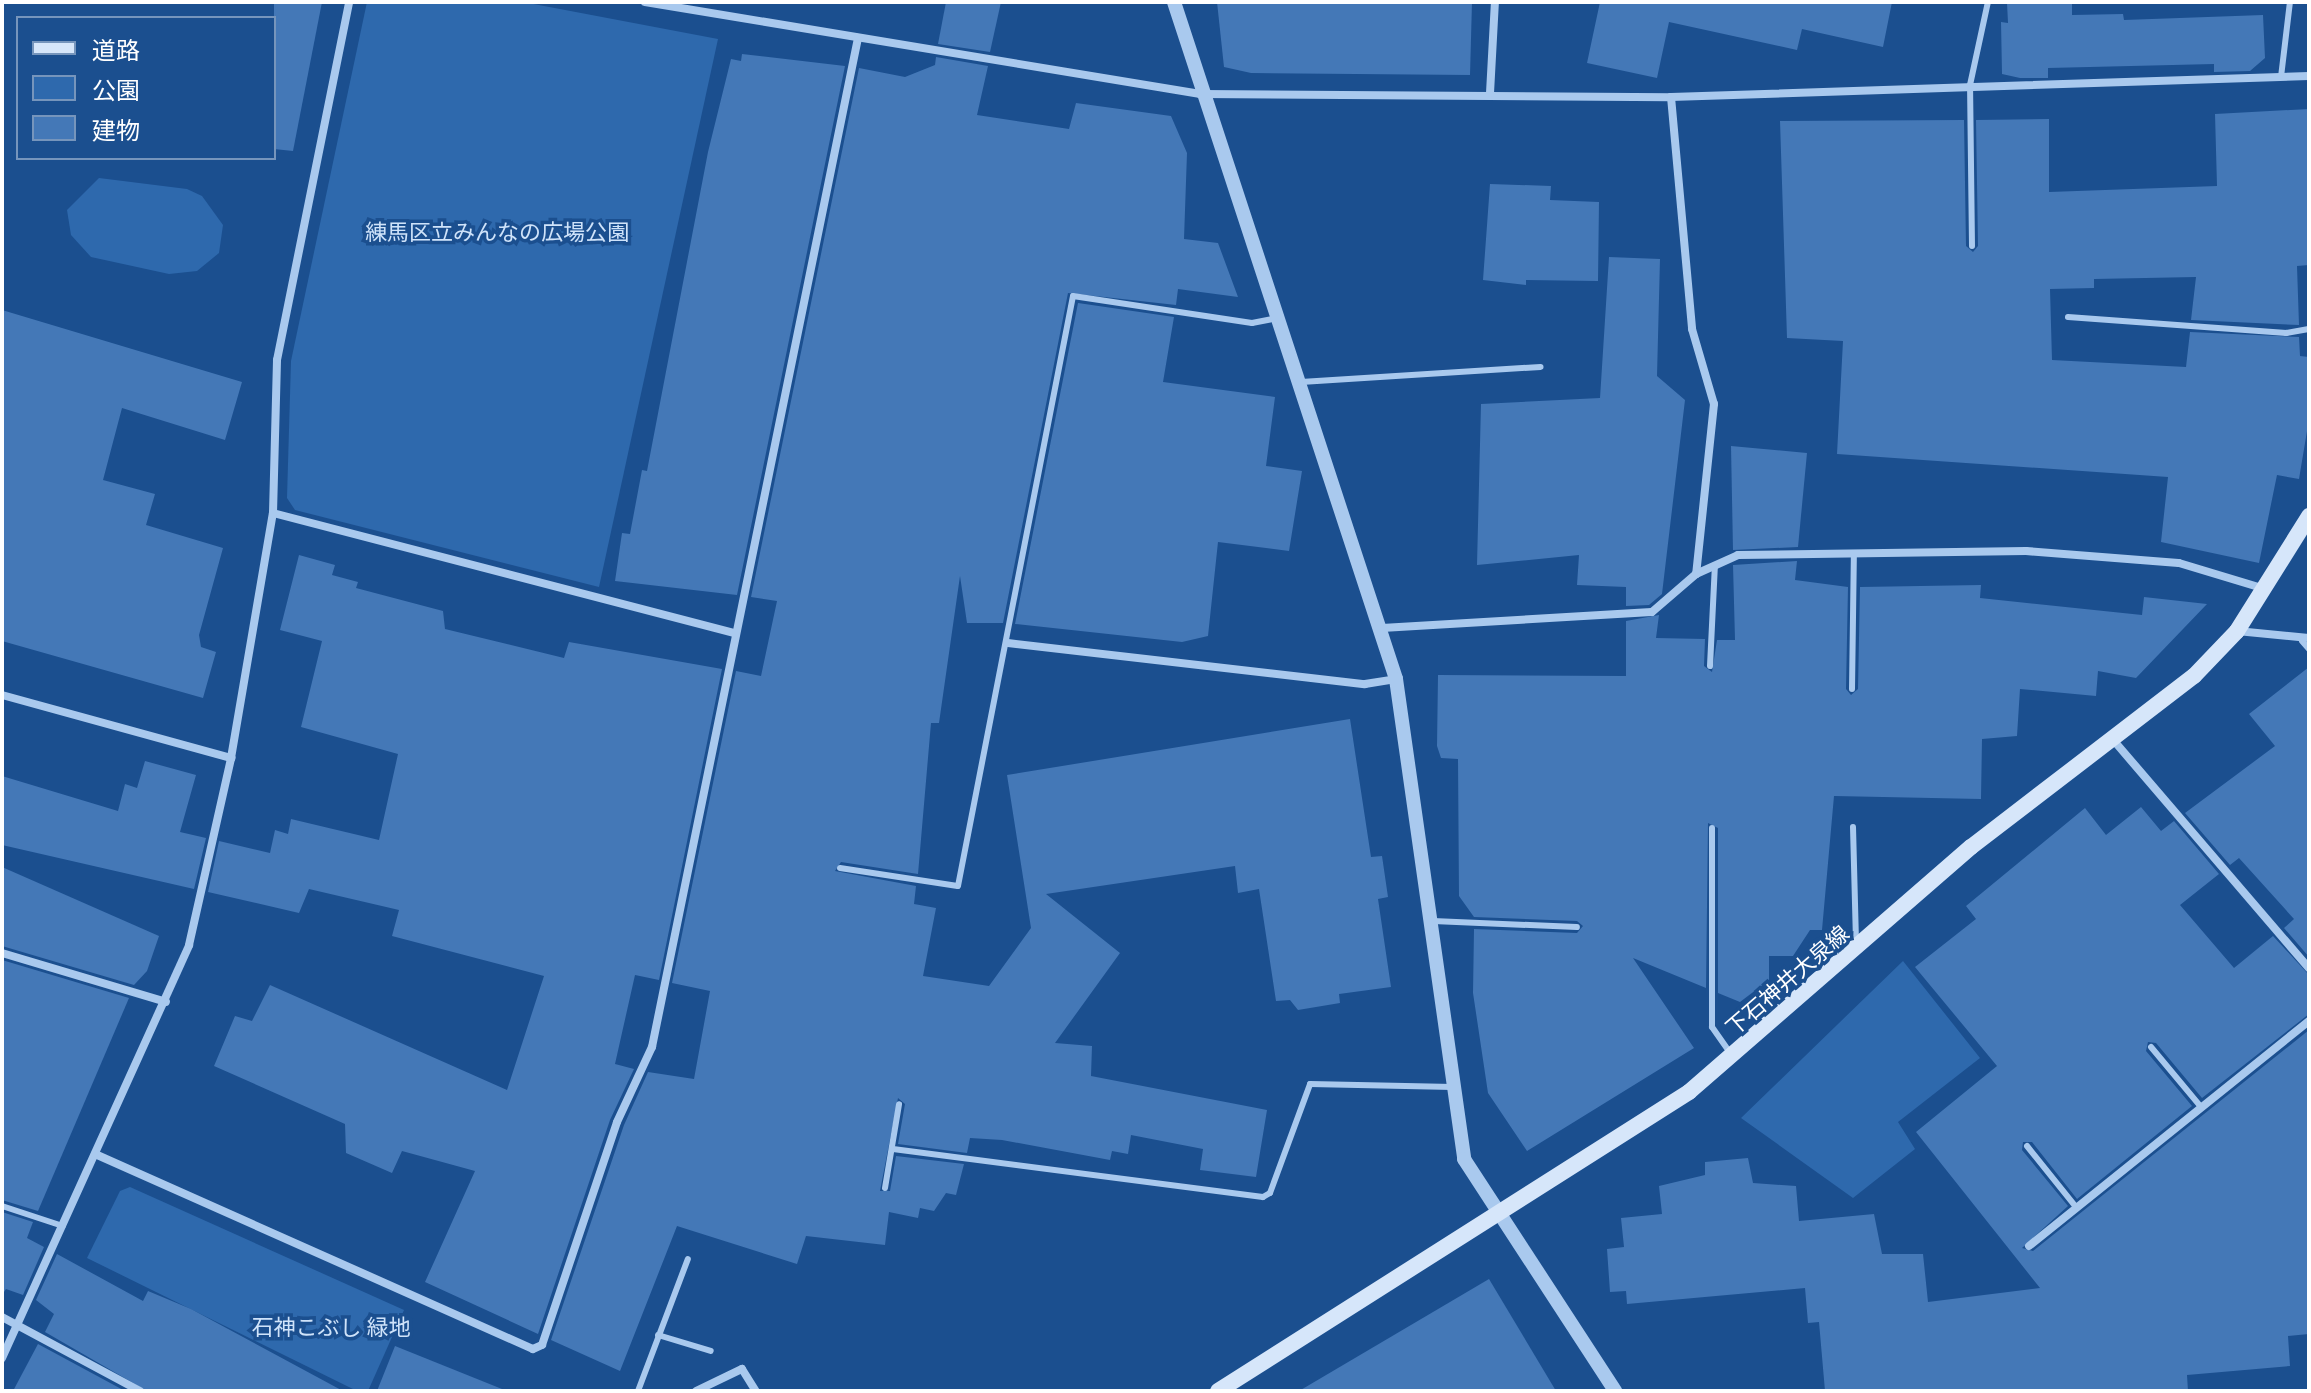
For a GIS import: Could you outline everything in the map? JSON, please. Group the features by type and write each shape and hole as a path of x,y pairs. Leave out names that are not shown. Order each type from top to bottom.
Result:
{"main road":[{"name":"下石神井大泉線","path":"1218,1391 1500,1209 1599,1153 1733,1057 1971,847 2115,742 2237,631 2266,590 2309,516"}],"street":[{"path":"2,1358 166,1002 189,945 231,758 273,513 277,360 349,2"},
{"path":"645,2 1200,94 1490,93 1671,97 2309,76"},
{"path":"1174,2 1200,94 1300,382 1396,679 1433,921 1464,1159 1500,1209 1615,1391"},
{"path":"1490,93 1495,2"},
{"path":"95,1154 533,1349 542,1345 617,1122 652,1047 734,633 858,38"},
{"path":"1671,97 1692,329 1714,404 1696,574"},
{"path":"273,513 734,633"},
{"path":"1382,628 1652,612 1696,574 1738,555 2026,551 2179,563 2266,590"},
{"path":"2237,631 2306,640"},
{"path":"1008,643 1365,684 1396,679"},
{"path":"2,695 231,758"},
{"path":"2115,742 2309,968"},
{"path":"2,953 166,1002"},
{"path":"2029,1246 2309,1021"},
{"path":"2,1317 140,1391"},
{"path":"696,1391 742,1369 756,1391"}],"lane":[{"path":"1972,246 1970,85 1988,2"},
{"path":"2281,77 2290,2"},
{"path":"840,868 958,886 1008,643 1073,296 1252,323 1278,318"},
{"path":"2068,317 2286,333 2309,329"},
{"path":"1300,382 1541,367"},
{"path":"1852,689 1854,554"},
{"path":"1710,666 1715,565"},
{"path":"2306,640 2309,649"},
{"path":"1853,827 1856,950"},
{"path":"1712,828 1712,1027 1733,1057"},
{"path":"1433,921 1577,927"},
{"path":"2151,1047 2201,1107"},
{"path":"893,1149 1263,1197 1270,1193 1310,1084 1453,1087"},
{"path":"885,1188 899,1104"},
{"path":"2027,1146 2076,1207"},
{"path":"2,1206 63,1226"},
{"path":"638,1391 688,1259"},
{"path":"658,1335 711,1351"}],"green space":[{"name":"練馬区立みんなの広場公園","path":"367,2 523,2 718,39 599,587 295,510 287,498 291,361"},
{"path":"99,178 187,189 202,196 223,225 219,253 197,271 169,274 91,257 71,235 67,210"},
{"path":"1903,961 1980,1058 1898,1122 1915,1149 1853,1198 1741,1118"},
{"name":"石神こぶし 緑地","path":"130,1187 404,1310 368,1391 357,1391 87,1258 120,1191"}],"building":[{"path":"274,2 322,2 293,151 276,149"},
{"path":"946,2 1001,2 990,52 938,44"},
{"path":"1217,2 1472,2 1470,75 1251,73 1224,67"},
{"path":"1600,2 1892,2 1883,47 1802,29 1797,50 1669,22 1657,78 1587,63"},
{"path":"2007,3 2072,3 2072,15 2123,14 2124,20 2263,15 2265,58 2250,71 2214,72 2214,64 2048,68 2048,78 2020,78 2002,74 2001,22 2008,23"},
{"path":"742,54 845,66 737,595 615,581 622,533 630,534 642,470 647,471 708,152 731,59 741,61"},
{"path":"936,57 988,66 977,115 1069,129 1076,103 1171,116 1187,153 1184,239 1218,243 1238,297 1178,289 1176,305 1068,293 1003,623 967,623 960,576 939,723 931,723 918,874 841,862 835,871 916,886 914,904 936,908 923,976 989,986 1031,928 1007,775 1350,719 1371,857 1382,856 1388,897 1378,899 1391,987 1339,994 1340,1003 1298,1010 1290,1000 1276,1001 1259,889 1238,893 1235,866 1046,894 1120,953 1055,1043 1092,1046 1091,1076 1267,1110 1256,1177 1200,1170 1203,1149 1131,1135 1128,1154 1112,1151 1110,1160 1002,1140 970,1138 967,1153 898,1144 905,1104 898,1098 880,1191 890,1191 896,1156 964,1164 956,1195 946,1193 934,1211 920,1208 918,1218 889,1212 885,1245 806,1236 797,1264 677,1226 620,1371 551,1340 624,1125 648,1072 694,1079 710,991 672,983 736,671 761,676 777,601 751,597 859,68 905,77 935,65"},
{"path":"2309,109 2309,265 2297,266 2299,325 2191,320 2196,277 2094,279 2094,288 2050,289 2052,360 2186,367 2190,332 2299,337 2300,356 2309,357 2309,419 2299,479 2277,475 2259,563 2161,542 2168,477 1837,454 1843,341 1787,338 1780,121 1964,120 1966,246 1973,252 1978,246 1976,120 2049,119 2049,192 2217,186 2215,114"},
{"path":"1490,184 1551,186 1550,200 1599,202 1598,281 1526,280 1526,285 1483,280"},
{"path":"1609,257 1660,259 1657,376 1685,400 1662,594 1649,605 1626,606 1626,587 1577,585 1579,555 1477,565 1481,404 1600,398"},
{"path":"1078,303 1174,317 1163,382 1275,397 1266,466 1302,471 1289,551 1218,542 1208,636 1182,642 1015,624"},
{"path":"2,310 242,382 225,440 122,408 103,480 155,494 146,525 223,548 199,635 201,647 216,652 203,698 2,641"},
{"path":"1731,446 1807,453 1798,547 1733,550"},
{"path":"299,555 335,565 332,575 358,582 356,588 443,611 445,629 564,658 569,642 722,669 659,980 635,975 615,1064 634,1069 610,1120 538,1334 425,1282 475,1171 402,1151 392,1173 346,1153 345,1124 214,1066 235,1016 252,1021 270,985 507,1090 544,976 392,936 399,910 309,889 299,913 208,892 219,841 270,853 275,830 288,834 291,819 379,840 398,754 301,727 322,641 280,630"},
{"path":"1797,561 1795,580 1848,587 1846,689 1851,695 1858,689 1860,587 1981,585 1980,598 2142,615 2144,597 2207,604 2136,678 2098,671 2096,696 2020,689 2017,736 1982,739 1981,799 1834,796 1822,930 1810,930 1793,956 1769,956 1769,980 1740,1002 1718,993 1718,828 1708,823 1706,988 1633,958 1694,1048 1527,1151 1488,1093 1473,993 1474,929 1577,933 1583,926 1577,921 1474,917 1459,896 1458,759 1441,758 1437,746 1438,675 1626,676 1626,621 1659,615 1656,638 1705,639 1704,666 1712,672 1717,640 1735,640 1733,565"},
{"path":"2309,667 2309,957 2284,928 2294,919 2239,858 2230,865 2185,813 2275,746 2249,714"},
{"path":"145,761 196,775 180,832 206,838 194,889 2,845 2,776 118,811 125,784 137,788"},
{"path":"2141,807 2161,831 2174,821 2219,874 2180,905 2234,968 2273,936 2309,975 2309,1014 2202,1098 2156,1043 2148,1042 2146,1051 2192,1106 2077,1199 2032,1142 2023,1142 2022,1150 2068,1206 2022,1248 2033,1251 2309,1030 2309,1334 2288,1336 2290,1366 2187,1375 2188,1391 1825,1391 1819,1322 1808,1323 1805,1288 1627,1304 1626,1291 1610,1292 1607,1249 1624,1247 1621,1218 1662,1214 1659,1186 1705,1175 1705,1162 1748,1158 1753,1183 1796,1186 1799,1221 1874,1214 1882,1254 1923,1254 1928,1302 2040,1288 1916,1132 1997,1066 1915,967 1976,919 1966,906 2085,808 2106,835"},
{"path":"2,867 159,936 147,971 134,985 2,946"},
{"path":"2,960 129,998 38,1211 2,1200"},
{"path":"2,1212 33,1222 27,1238 44,1247 23,1295 6,1289 2,1295"},
{"path":"57,1254 143,1301 148,1291 191,1309 343,1391 147,1391 45,1332 54,1314 36,1300"},
{"path":"1489,1279 1556,1391 1299,1391"},
{"path":"38,1344 125,1391 13,1391"},
{"path":"395,1346 502,1389 502,1391 377,1391"}]}
